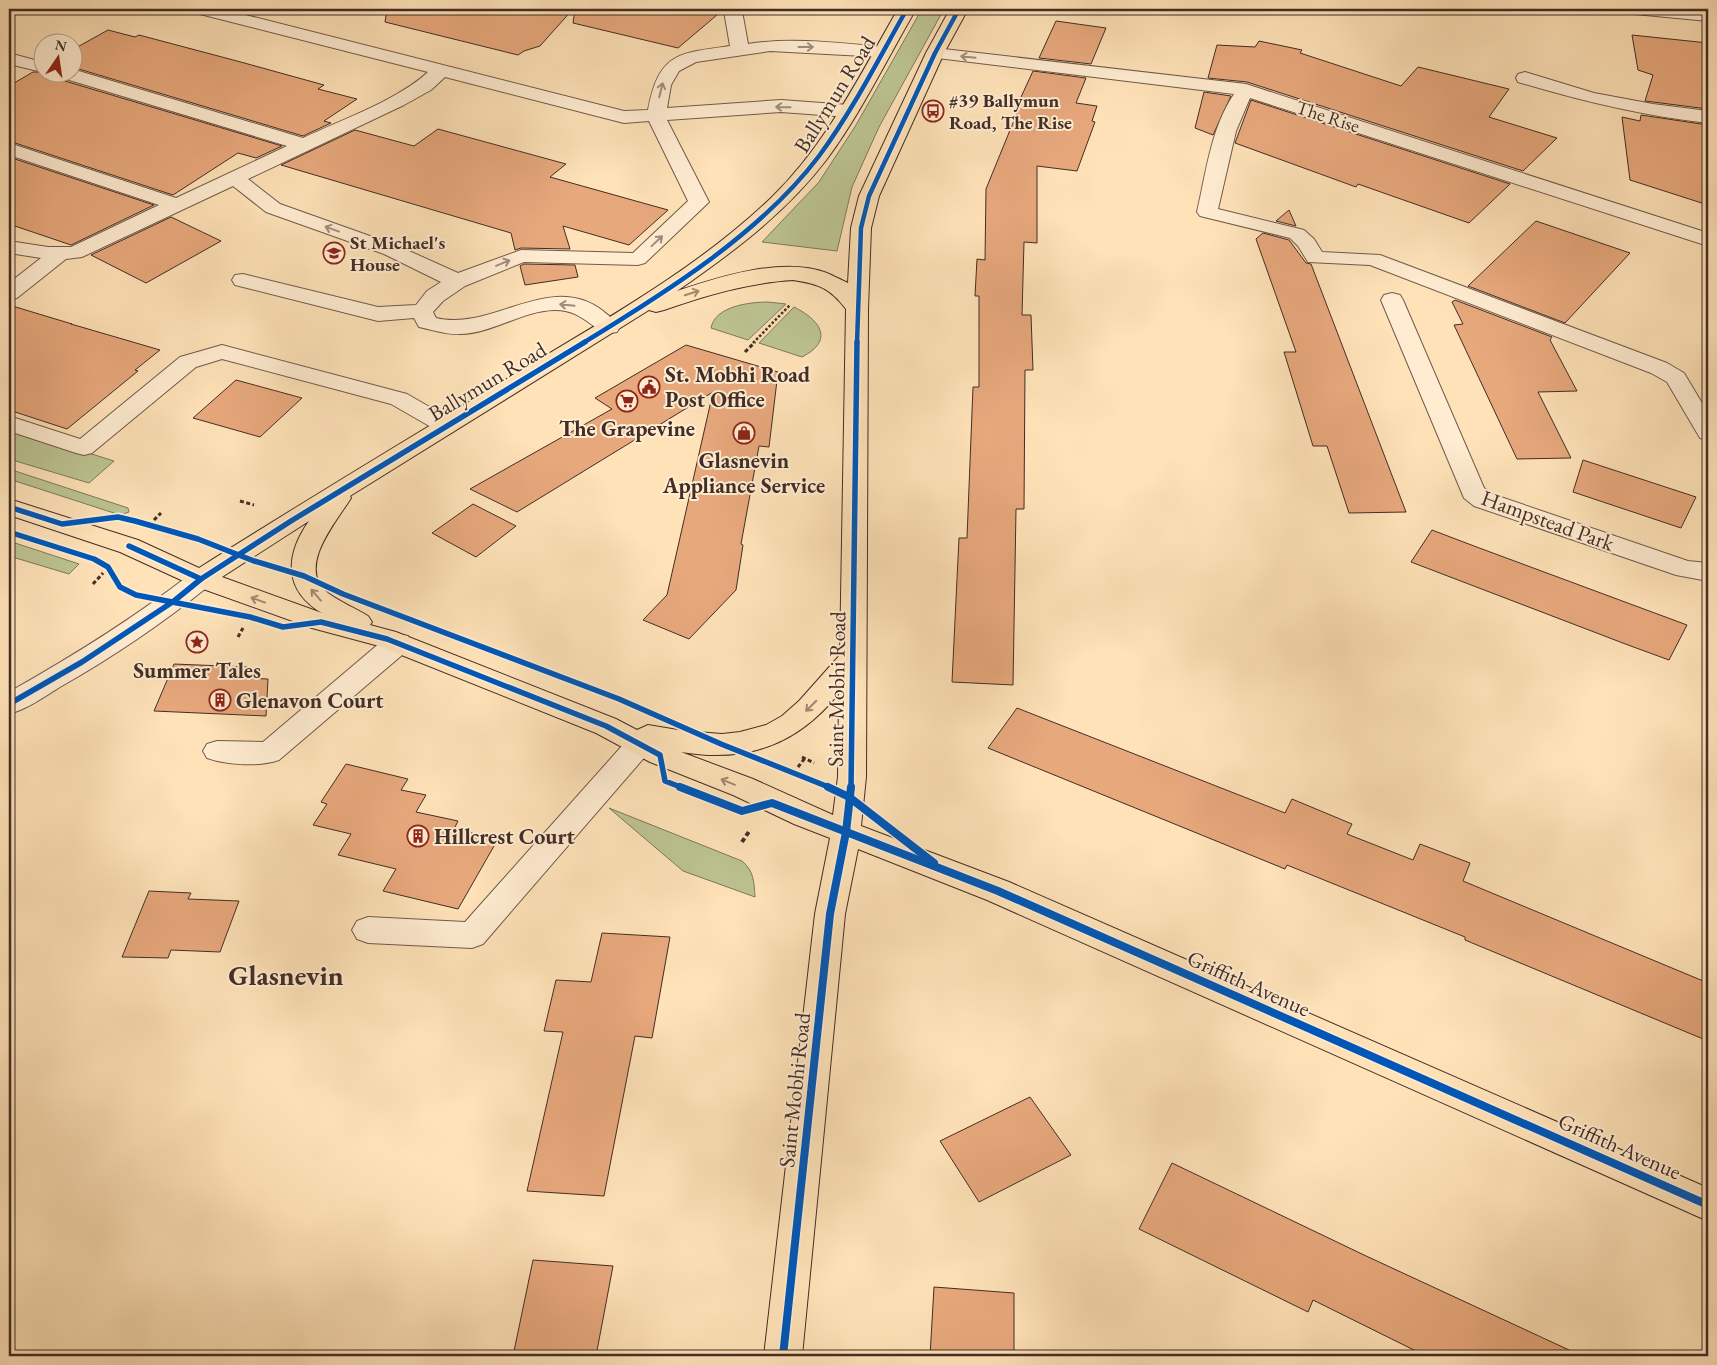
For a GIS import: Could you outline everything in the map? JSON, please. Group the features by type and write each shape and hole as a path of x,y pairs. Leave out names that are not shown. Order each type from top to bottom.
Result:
{"main road":[{"name":"Ballymun Road","path":"201,579 351,484 609,327 730,245 779,201 819,156 849,111 907,9"},
{"path":"935,53 959,9"},
{"name":"Saint Mobhi Road","path":"784,1356 830,914 846,832 852,777 857,309 861,228 869,196 935,53"},
{"path":"629,314 738,279 775,274 807,276 833,284 851,298 857,309"},
{"path":"351,484 319,523 310,538 304,559 304,576 317,598 392,641"},
{"name":"Griffith Avenue","path":"9,508 129,546 201,579 321,622 392,641 606,726 639,745 846,832 998,891 1708,1205"},
{"path":"606,726 683,744 726,744 772,736 793,722 811,706 854,656"}],"street":[{"path":"1636,9 1708,16"},
{"path":"211,10 624,117 781,106 849,111"},
{"path":"733,11 740,50"},
{"path":"243,280 378,314 422,311 435,296 457,281 521,256 638,258 699,202 656,116 662,85 672,68 691,57 770,46 883,52"},
{"name":"The Rise","path":"935,53 1246,90 1708,240"},
{"path":"9,58 32,64"},
{"path":"9,247 76,253 424,86 442,69"},
{"path":"82,78 305,144"},
{"path":"1525,78 1591,98 1708,118"},
{"path":"1246,90 1239,98 1229,126 1207,212 1297,234 1307,243 1315,258 1373,259 1659,368 1676,378 1708,433"},
{"path":"9,149 178,205"},
{"path":"235,178 274,208 391,250 457,281"},
{"path":"9,293 61,253"},
{"name":"Hampstead Park","path":"1392,300 1473,492 1483,500 1685,569 1708,572"},
{"path":"422,311 427,322 450,328 471,327 524,309 563,304 582,307 609,327"},
{"path":"9,423 84,448 188,362 222,352 399,399 446,426"},
{"name":"Ballymun Road","path":"9,704 82,662 174,601 201,579"},
{"path":"217,751 270,753 392,641"},
{"path":"368,930 472,935 639,745"}],"path":[{"path":"745,352 793,302"},
{"path":"240,501 257,506"},
{"path":"154,520 161,513"},
{"path":"149,526 158,528"},
{"path":"93,584 106,570 101,563"},
{"path":"798,767 805,758"},
{"path":"742,842 753,827"}],"green space":[{"path":"922,9 944,9 879,127 852,187 837,251 762,242 819,182 856,125"},
{"path":"768,302 786,304 748,340 711,328 719,315 726,310 743,304"},
{"path":"794,307 811,318 820,330 821,337 818,344 812,351 802,357 759,343"},
{"path":"9,428 114,461 89,483 9,459"},
{"path":"9,469 128,508 129,512 120,515 9,479"},
{"path":"9,541 79,564 69,574 9,556"},
{"path":"609,808 742,861 751,873 755,897 683,871"}],"building":[{"path":"387,9 573,9 540,46 518,55 385,22"},
{"path":"575,9 724,9 678,48 573,23"},
{"path":"1056,21 1106,28 1091,64 1039,58"},
{"path":"108,30 135,37 139,35 324,85 318,89 357,99 324,121 331,123 303,136 82,70 82,44"},
{"path":"1632,35 1708,43 1708,109 1645,101 1653,75 1638,70"},
{"path":"1259,41 1302,50 1300,53 1401,86 1418,67 1509,89 1489,117 1557,138 1523,171 1247,82 1208,78 1217,45 1255,47"},
{"path":"1033,71 1086,78 1076,103 1097,106 1092,121 1095,122 1077,171 1037,166 1037,243 1024,242 1022,315 1031,315 1033,370 1025,370 1024,509 1016,509 1013,685 952,682 959,538 967,538 973,387 979,387 979,296 975,296 977,259 985,260 986,189 1019,108 1016,108"},
{"path":"32,73 32,82 68,82 282,146 256,158 238,153 173,195 9,141 9,86"},
{"path":"1204,92 1231,96 1213,135 1195,128"},
{"path":"1251,100 1510,184 1469,223 1358,184 1356,187 1235,143"},
{"path":"1641,115 1708,125 1708,205 1630,180 1622,117 1640,121"},
{"path":"438,129 566,164 550,177 668,210 629,245 563,226 570,249 521,248 515,250 511,233 281,165 355,130 414,146"},
{"path":"9,157 154,205 71,245 9,224"},
{"path":"1289,210 1296,226 1276,221"},
{"path":"171,217 221,241 146,283 91,255"},
{"path":"1536,221 1630,253 1565,323 1468,286"},
{"path":"1263,233 1289,240 1306,263 1311,264 1406,512 1349,513 1327,446 1313,446 1284,352 1296,352 1256,239"},
{"path":"524,264 575,265 578,277 525,285 520,266"},
{"path":"1455,300 1552,337 1550,340 1577,391 1538,392 1571,458 1517,459 1454,325 1463,324 1452,302"},
{"path":"9,305 160,350 135,370 138,371 67,429 9,410"},
{"path":"686,345 778,372 769,447 759,446 741,544 743,545 736,590 689,639 643,620 667,595 713,392 517,512 470,489 612,409 595,398"},
{"path":"236,380 302,398 260,437 193,418"},
{"path":"1583,460 1696,497 1681,528 1573,492"},
{"path":"473,504 516,526 476,557 432,533"},
{"path":"1432,530 1687,625 1669,660 1628,645 1411,562"},
{"name":"Glenavon Court","path":"174,664 248,667 246,678 268,679 266,716 154,711"},
{"path":"1017,708 1285,813 1292,799 1352,824 1347,834 1413,860 1420,844 1470,863 1463,881 1708,983 1708,1041 1465,940 1465,937 1287,865 1285,869 988,748"},
{"name":"Hillcrest Court","path":"346,764 408,779 401,790 426,795 416,812 458,821 454,829 498,839 458,909 383,891 396,869 338,855 351,834 313,825 327,804 321,802"},
{"path":"149,891 191,893 188,899 239,901 220,952 171,950 168,958 122,957"},
{"path":"602,933 670,937 652,1038 635,1036 604,1196 527,1191 563,1032 544,1031 556,980 591,982"},
{"path":"1030,1097 1071,1155 979,1202 940,1141"},
{"path":"1172,1163 1582,1356 1426,1356 1313,1300 1308,1312 1139,1229"},
{"path":"533,1260 613,1266 596,1356 513,1356"},
{"path":"934,1287 1014,1293 1014,1356 930,1356"}],"cycle path":[{"path":"9,704 82,662 174,601 201,579 291,521 609,327 730,245 779,201 819,156 849,111 907,9"},
{"path":"783,1356 830,914 846,832 852,777 857,309 861,228 869,196 935,53 959,9"},
{"path":"9,507 62,524 118,517 198,539 254,561 304,576 343,594 619,699 721,744 827,786 849,797 934,863"},
{"path":"9,532 94,559 108,567 120,587 136,595 250,617 283,627 321,622 387,639 606,726 660,755 665,781 742,811 772,803 998,891 1708,1205"},
{"path":"129,546 201,579"}],"place":[{"name":"#39 Ballymun Road, The Rise","path":"933,111"},
{"name":"St Michael's House","path":"334,253"},
{"name":"St. Mobhi Road Post Office","path":"649,387"},
{"name":"The Grapevine","path":"627,401"},
{"name":"Glasnevin Appliance Service","path":"744,433"},
{"name":"Summer Tales","path":"197,642"},
{"name":"Glenavon Court","path":"220,700"},
{"name":"Hillcrest Court","path":"418,836"}],"district":[{"name":"Glasnevin","path":"286,975"}]}
